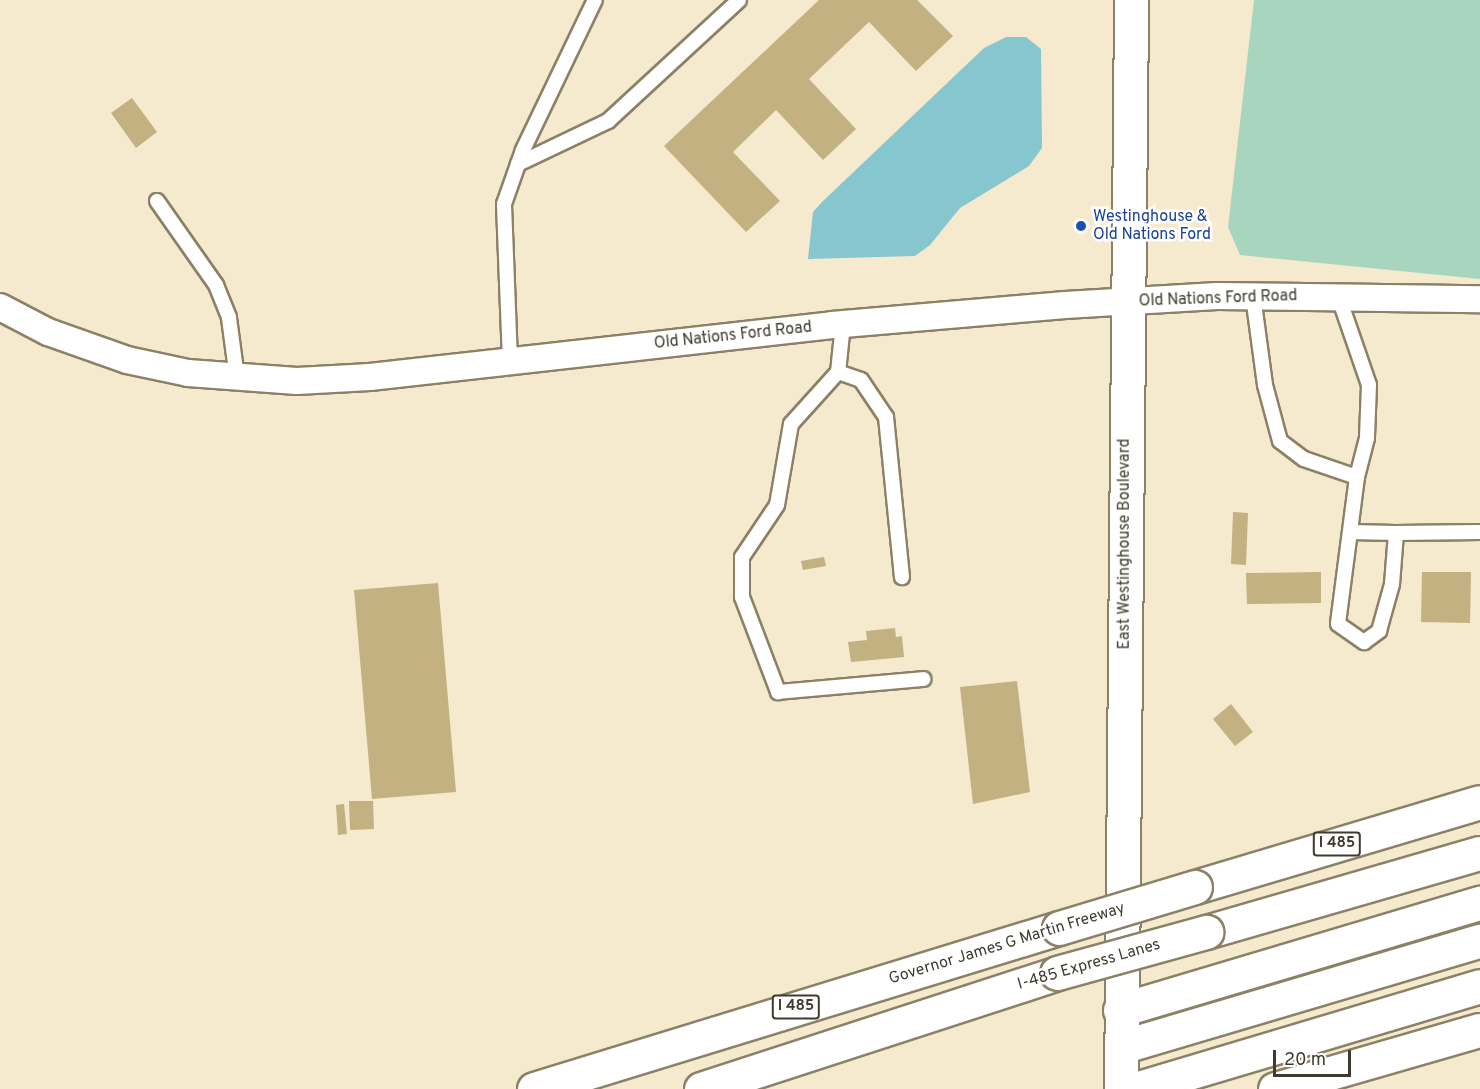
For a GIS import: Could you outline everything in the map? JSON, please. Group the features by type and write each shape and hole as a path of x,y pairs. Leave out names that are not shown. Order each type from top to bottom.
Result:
{"main road":[{"name":"East Westinghouse Boulevard","path":"1121,1089 1126,302 1131,0"},
{"name":"Governor James G Martin Freeway","path":"534,1089 1480,802"},
{"name":"I-485 Express Lanes","path":"701,1089 1057,973 1480,853"},
{"path":"1120,1010 1480,903"},
{"path":"1121,1047 1480,941"},
{"path":"1135,1089 1480,986"},
{"path":"1275,1089 1480,1030"}],"street":[{"name":"Old Nations Ford Road","path":"0,307 48,332 127,360 188,373 297,381 370,377 843,324 1126,302 1338,295 1480,299"}],"lane":[{"path":"510,361 504,204 518,164 595,0"},
{"path":"518,164 608,121 739,0"},
{"path":"157,201 216,285 229,318 237,378"},
{"path":"1338,295 1369,385 1367,438 1357,477 1338,624 1364,642 1379,631 1392,584 1395,533"},
{"path":"1254,296 1259,350 1280,441 1304,459 1357,477"},
{"path":"843,324 838,372 791,424 777,505 742,557 742,597 778,692 922,679"},
{"path":"838,372 861,380 886,417 902,577"},
{"path":"1350,532 1480,532"}],"green space":[{"path":"1254,0 1480,0 1480,279 1240,255 1228,227"}],"water":[{"path":"1006,37 1026,37 1041,49 1042,148 1029,166 960,208 930,245 915,256 808,259 813,212 984,48"}],"building":[{"path":"819,0 917,0 953,36 916,71 869,22 809,79 856,129 823,160 776,110 733,152 780,201 746,232 664,146"},
{"path":"132,98 157,132 136,148 111,113"},
{"path":"1233,512 1248,513 1246,565 1231,564"},
{"path":"824,557 826,566 803,570 801,561"},
{"path":"1321,572 1321,603 1247,604 1246,573"},
{"path":"1422,572 1471,572 1470,623 1421,622"},
{"path":"438,583 456,792 372,799 354,590"},
{"path":"895,628 896,637 902,636 904,657 851,662 848,642 867,640 866,631"},
{"path":"1017,681 1030,792 973,804 960,687"},
{"path":"1231,704 1253,732 1235,746 1213,719"},
{"path":"349,801 373,801 374,829 350,830"},
{"path":"344,804 347,834 338,835 336,805"}],"place":[{"name":"Westinghouse & Old Nations Ford","path":"1081,226"}]}
